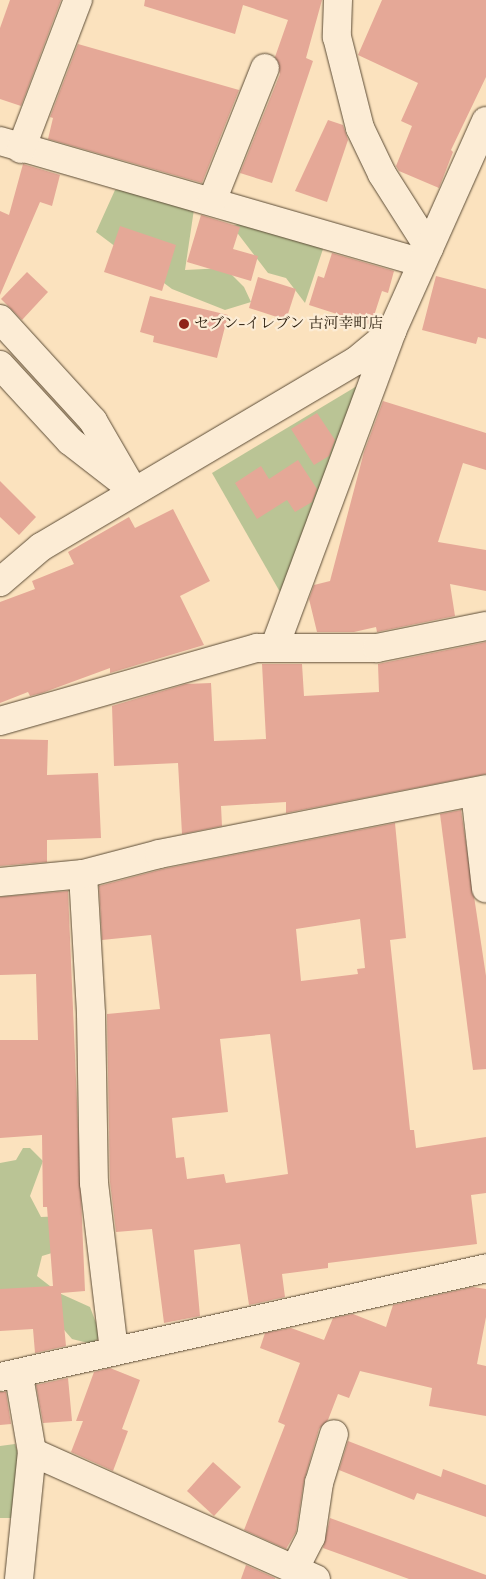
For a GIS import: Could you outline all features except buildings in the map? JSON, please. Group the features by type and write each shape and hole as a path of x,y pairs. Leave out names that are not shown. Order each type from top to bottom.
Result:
{"street":[{"path":"78,0 11,145 212,201 425,256"},
{"path":"338,0 337,37 360,128 425,256"},
{"path":"212,201 265,68"},
{"path":"275,646 392,332 486,121"},
{"path":"0,319 93,421 133,490"},
{"path":"0,582 40,547 133,490 356,361 392,332"},
{"path":"0,365 70,442 133,490"},
{"path":"0,721 256,648 275,646 323,651 377,648 486,626"},
{"path":"0,882 83,874 159,854 480,791 486,888"},
{"path":"83,874 91,1014 94,1183 114,1350"},
{"path":"19,1579 32,1452 10,1376 114,1350 486,1268"},
{"path":"32,1452 305,1574 319,1483 334,1434"}],"green space":[{"path":"197,189 185,270 225,268 244,287 251,302 225,310 172,289 96,232 115,190"},
{"path":"250,221 325,243 305,303 286,278 268,273 232,226"},
{"path":"362,383 280,592 212,473"},
{"path":"23,1148 30,1148 43,1161 30,1196 41,1217 66,1216 65,1249 42,1256 37,1276 59,1293 90,1307 101,1336 92,1344 72,1339 59,1324 0,1297 0,1163 16,1160"},
{"path":"15,1444 20,1459 14,1518 0,1518 0,1446"}],"place":[{"name":"セブン-イレブン 古河幸町店","path":"184,324"}]}
